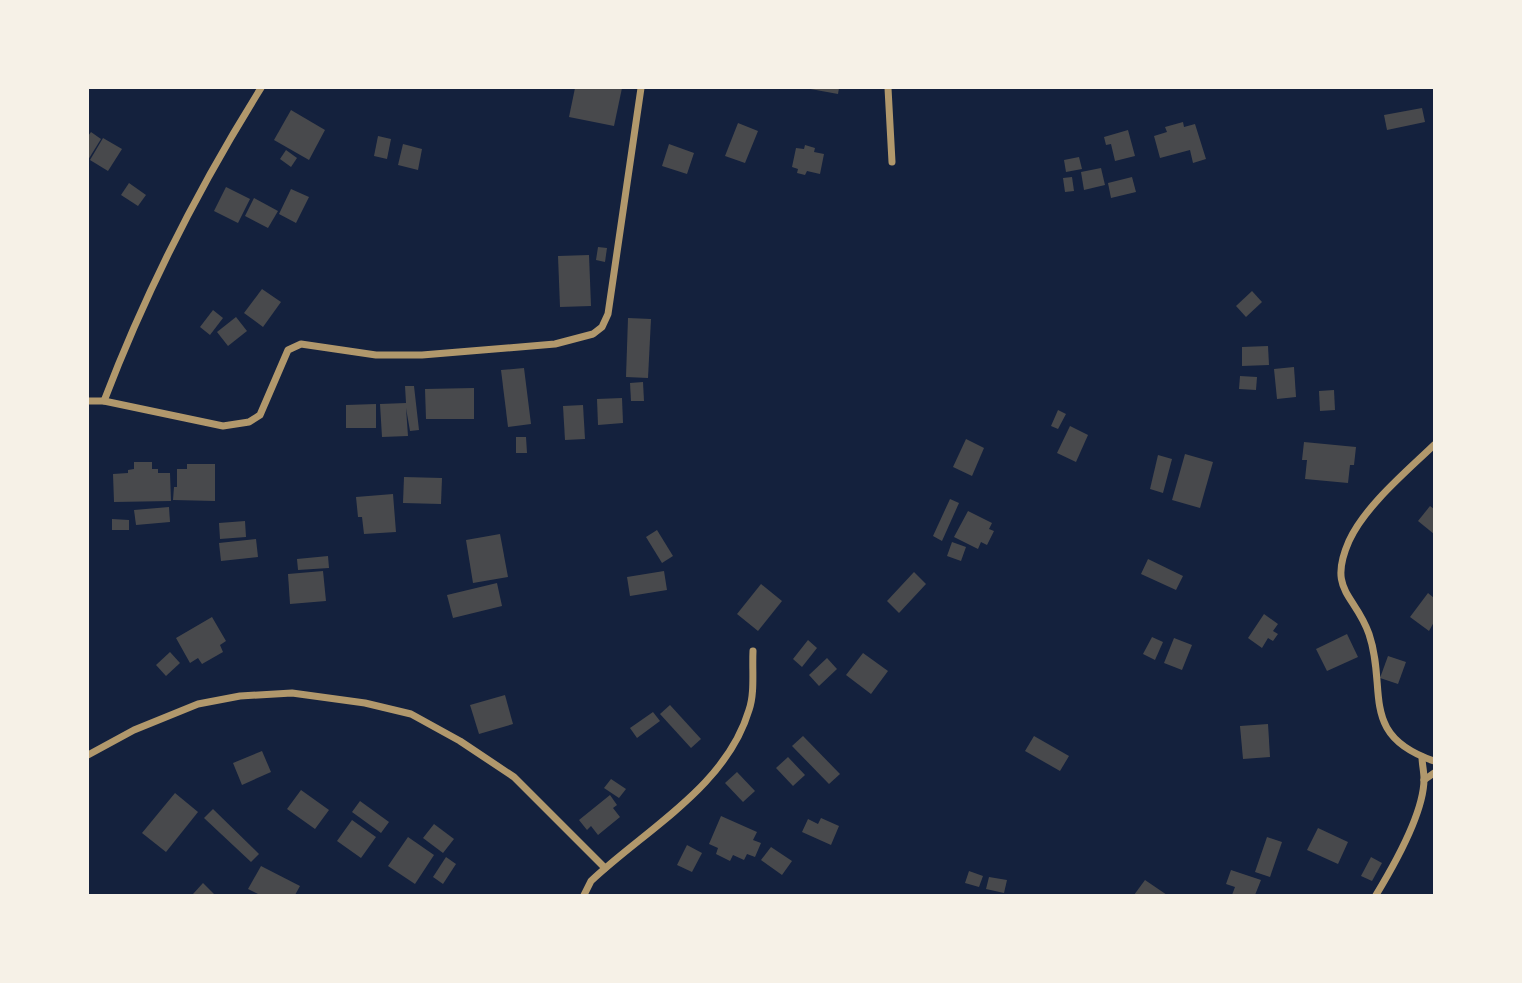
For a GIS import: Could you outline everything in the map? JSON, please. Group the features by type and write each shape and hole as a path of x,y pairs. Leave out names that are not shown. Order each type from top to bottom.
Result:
{"street":[{"path":"104,401 128,339 181,227 225,145 261,88"},
{"path":"88,401 104,401 223,426 249,422 260,415 288,351 301,344 376,355 422,355 555,344 593,334 602,327 608,314 641,88"},
{"path":"888,88 892,162"},
{"path":"1434,445 1380,496 1350,540 1340,583 1368,633 1373,648 1379,712 1389,731 1404,746 1434,761"},
{"path":"584,895 591,880 680,807 722,764 740,735 751,707 753,651"},
{"path":"88,755 134,730 198,704 240,696 292,693 365,703 411,714 460,741 514,777 605,868"},
{"path":"1376,895 1391,870 1417,810 1424,780 1422,757"},
{"path":"1424,780 1434,773"}],"building":[{"path":"575,88 622,88 614,126 569,117"},
{"path":"805,88 839,88 838,94"},
{"path":"1422,108 1425,122 1387,130 1384,115"},
{"path":"291,110 325,130 309,160 274,140"},
{"path":"1183,122 1184,127 1195,124 1206,159 1193,163 1190,150 1160,158 1154,136 1167,132 1165,127"},
{"path":"738,123 758,131 745,163 725,156"},
{"path":"1128,130 1135,156 1115,161 1111,144 1106,145 1104,137"},
{"path":"91,132 101,139 88,160 88,136"},
{"path":"378,136 391,139 387,159 374,156"},
{"path":"103,138 122,149 108,171 90,160"},
{"path":"403,144 422,149 418,170 398,165"},
{"path":"669,144 694,153 687,174 662,166"},
{"path":"805,145 815,148 814,152 824,154 820,174 807,171 805,175 797,173 798,169 792,167 796,148 804,149"},
{"path":"286,150 297,158 291,167 280,159"},
{"path":"1079,157 1082,169 1066,172 1064,160"},
{"path":"1101,168 1105,185 1084,190 1081,172"},
{"path":"1072,177 1074,191 1065,192 1063,178"},
{"path":"1132,177 1136,192 1111,198 1108,183"},
{"path":"129,183 146,195 138,206 121,195"},
{"path":"226,187 250,199 238,223 214,211"},
{"path":"291,189 309,197 296,223 279,214"},
{"path":"254,198 278,211 268,228 245,216"},
{"path":"598,247 607,248 605,262 596,260"},
{"path":"589,255 591,306 560,307 558,256"},
{"path":"262,289 281,302 263,327 244,313"},
{"path":"1252,291 1262,302 1246,317 1236,306"},
{"path":"213,310 223,318 210,335 200,327"},
{"path":"236,317 247,331 228,346 217,332"},
{"path":"628,318 651,319 648,378 626,377"},
{"path":"1268,346 1269,365 1242,366 1242,347"},
{"path":"1294,367 1296,397 1277,399 1274,369"},
{"path":"524,368 531,424 508,427 501,370"},
{"path":"1240,376 1257,377 1256,390 1239,389"},
{"path":"643,382 644,401 631,401 630,383"},
{"path":"405,386 414,386 419,430 410,431 406,408 408,436 382,437 380,404 406,403"},
{"path":"474,388 474,419 426,419 425,389"},
{"path":"1334,390 1335,410 1320,411 1319,391"},
{"path":"622,398 623,423 598,425 597,399"},
{"path":"376,404 376,428 346,428 346,405"},
{"path":"583,405 585,439 565,440 563,406"},
{"path":"1058,410 1066,414 1058,429 1051,426"},
{"path":"1070,426 1088,435 1076,462 1057,453"},
{"path":"516,437 526,437 527,453 516,453"},
{"path":"966,439 984,448 972,476 953,467"},
{"path":"1304,442 1356,447 1348,483 1305,479 1307,460 1302,460"},
{"path":"1185,454 1213,462 1200,508 1172,500"},
{"path":"1158,455 1172,459 1163,493 1150,489"},
{"path":"134,462 152,462 152,469 158,469 158,473 170,473 171,501 114,502 113,474 128,473 128,470 134,469"},
{"path":"187,464 215,464 215,501 173,500 174,487 177,487 177,469 187,469"},
{"path":"404,477 442,478 441,504 403,503"},
{"path":"393,494 396,532 364,534 362,517 358,517 356,497"},
{"path":"950,499 959,503 942,541 933,536"},
{"path":"1430,506 1434,509 1434,534 1418,521"},
{"path":"169,507 170,522 136,525 134,510"},
{"path":"968,511 992,523 989,529 994,531 987,545 981,542 978,549 954,537"},
{"path":"112,519 129,520 129,530 112,530"},
{"path":"245,521 246,537 220,539 219,523"},
{"path":"657,530 673,556 662,563 646,537"},
{"path":"500,534 508,577 473,583 466,540"},
{"path":"256,539 258,557 221,561 219,543"},
{"path":"952,542 966,547 961,561 947,556"},
{"path":"328,556 329,568 298,570 297,559"},
{"path":"1148,559 1183,576 1176,590 1141,574"},
{"path":"323,571 326,601 290,604 288,574"},
{"path":"664,571 667,590 630,596 627,577"},
{"path":"914,572 926,584 899,613 887,601"},
{"path":"497,583 502,606 453,618 447,595"},
{"path":"761,584 782,601 758,631 737,614"},
{"path":"1428,593 1434,598 1434,622 1429,631 1410,617"},
{"path":"1264,614 1278,624 1273,631 1278,634 1273,641 1268,638 1262,648 1248,638"},
{"path":"212,617 226,641 220,645 223,652 202,664 198,658 190,663 176,638"},
{"path":"1347,634 1358,657 1327,671 1316,649"},
{"path":"1152,637 1163,642 1155,660 1143,654"},
{"path":"1174,638 1192,645 1182,670 1164,663"},
{"path":"808,640 817,648 802,667 793,659"},
{"path":"170,652 180,663 166,676 156,665"},
{"path":"863,653 888,671 871,694 846,675"},
{"path":"1388,656 1406,662 1398,684 1380,678"},
{"path":"827,658 837,669 819,686 809,675"},
{"path":"505,695 513,724 479,734 470,705"},
{"path":"670,705 701,739 691,748 660,714"},
{"path":"653,712 660,721 637,738 630,728"},
{"path":"1268,724 1270,757 1243,759 1240,726"},
{"path":"803,736 840,774 829,784 792,746"},
{"path":"1034,736 1069,756 1060,771 1025,751"},
{"path":"262,751 271,772 242,785 233,763"},
{"path":"788,757 805,775 793,786 776,768"},
{"path":"737,772 755,791 743,802 725,783"},
{"path":"611,779 626,789 619,798 604,788"},
{"path":"301,790 329,810 315,829 287,809"},
{"path":"175,793 198,812 166,852 142,833"},
{"path":"610,795 617,805 613,808 620,817 598,835 591,826 587,830 579,820"},
{"path":"360,801 389,822 381,833 352,812"},
{"path":"213,809 259,854 251,862 204,818"},
{"path":"721,816 757,832 753,840 761,843 755,857 747,854 744,860 733,855 730,861 716,854 718,848 709,844"},
{"path":"821,818 839,826 831,845 802,832 808,819 818,824"},
{"path":"352,820 376,837 361,858 337,841"},
{"path":"434,824 454,839 443,853 423,838"},
{"path":"1318,828 1348,842 1338,864 1307,850"},
{"path":"408,837 434,855 415,884 388,866"},
{"path":"1267,837 1282,842 1270,877 1255,872"},
{"path":"687,845 702,853 692,872 677,865"},
{"path":"771,847 792,861 782,875 761,860"},
{"path":"446,857 456,864 443,884 433,877"},
{"path":"1371,857 1382,863 1372,881 1361,876"},
{"path":"261,866 300,886 295,895 260,895 248,889"},
{"path":"1231,870 1261,880 1255,895 1232,895 1235,887 1226,884"},
{"path":"969,871 983,876 979,887 965,883"},
{"path":"989,877 1007,880 1004,893 986,889"},
{"path":"1145,880 1167,895 1134,895"},
{"path":"203,883 215,895 193,894"}]}
